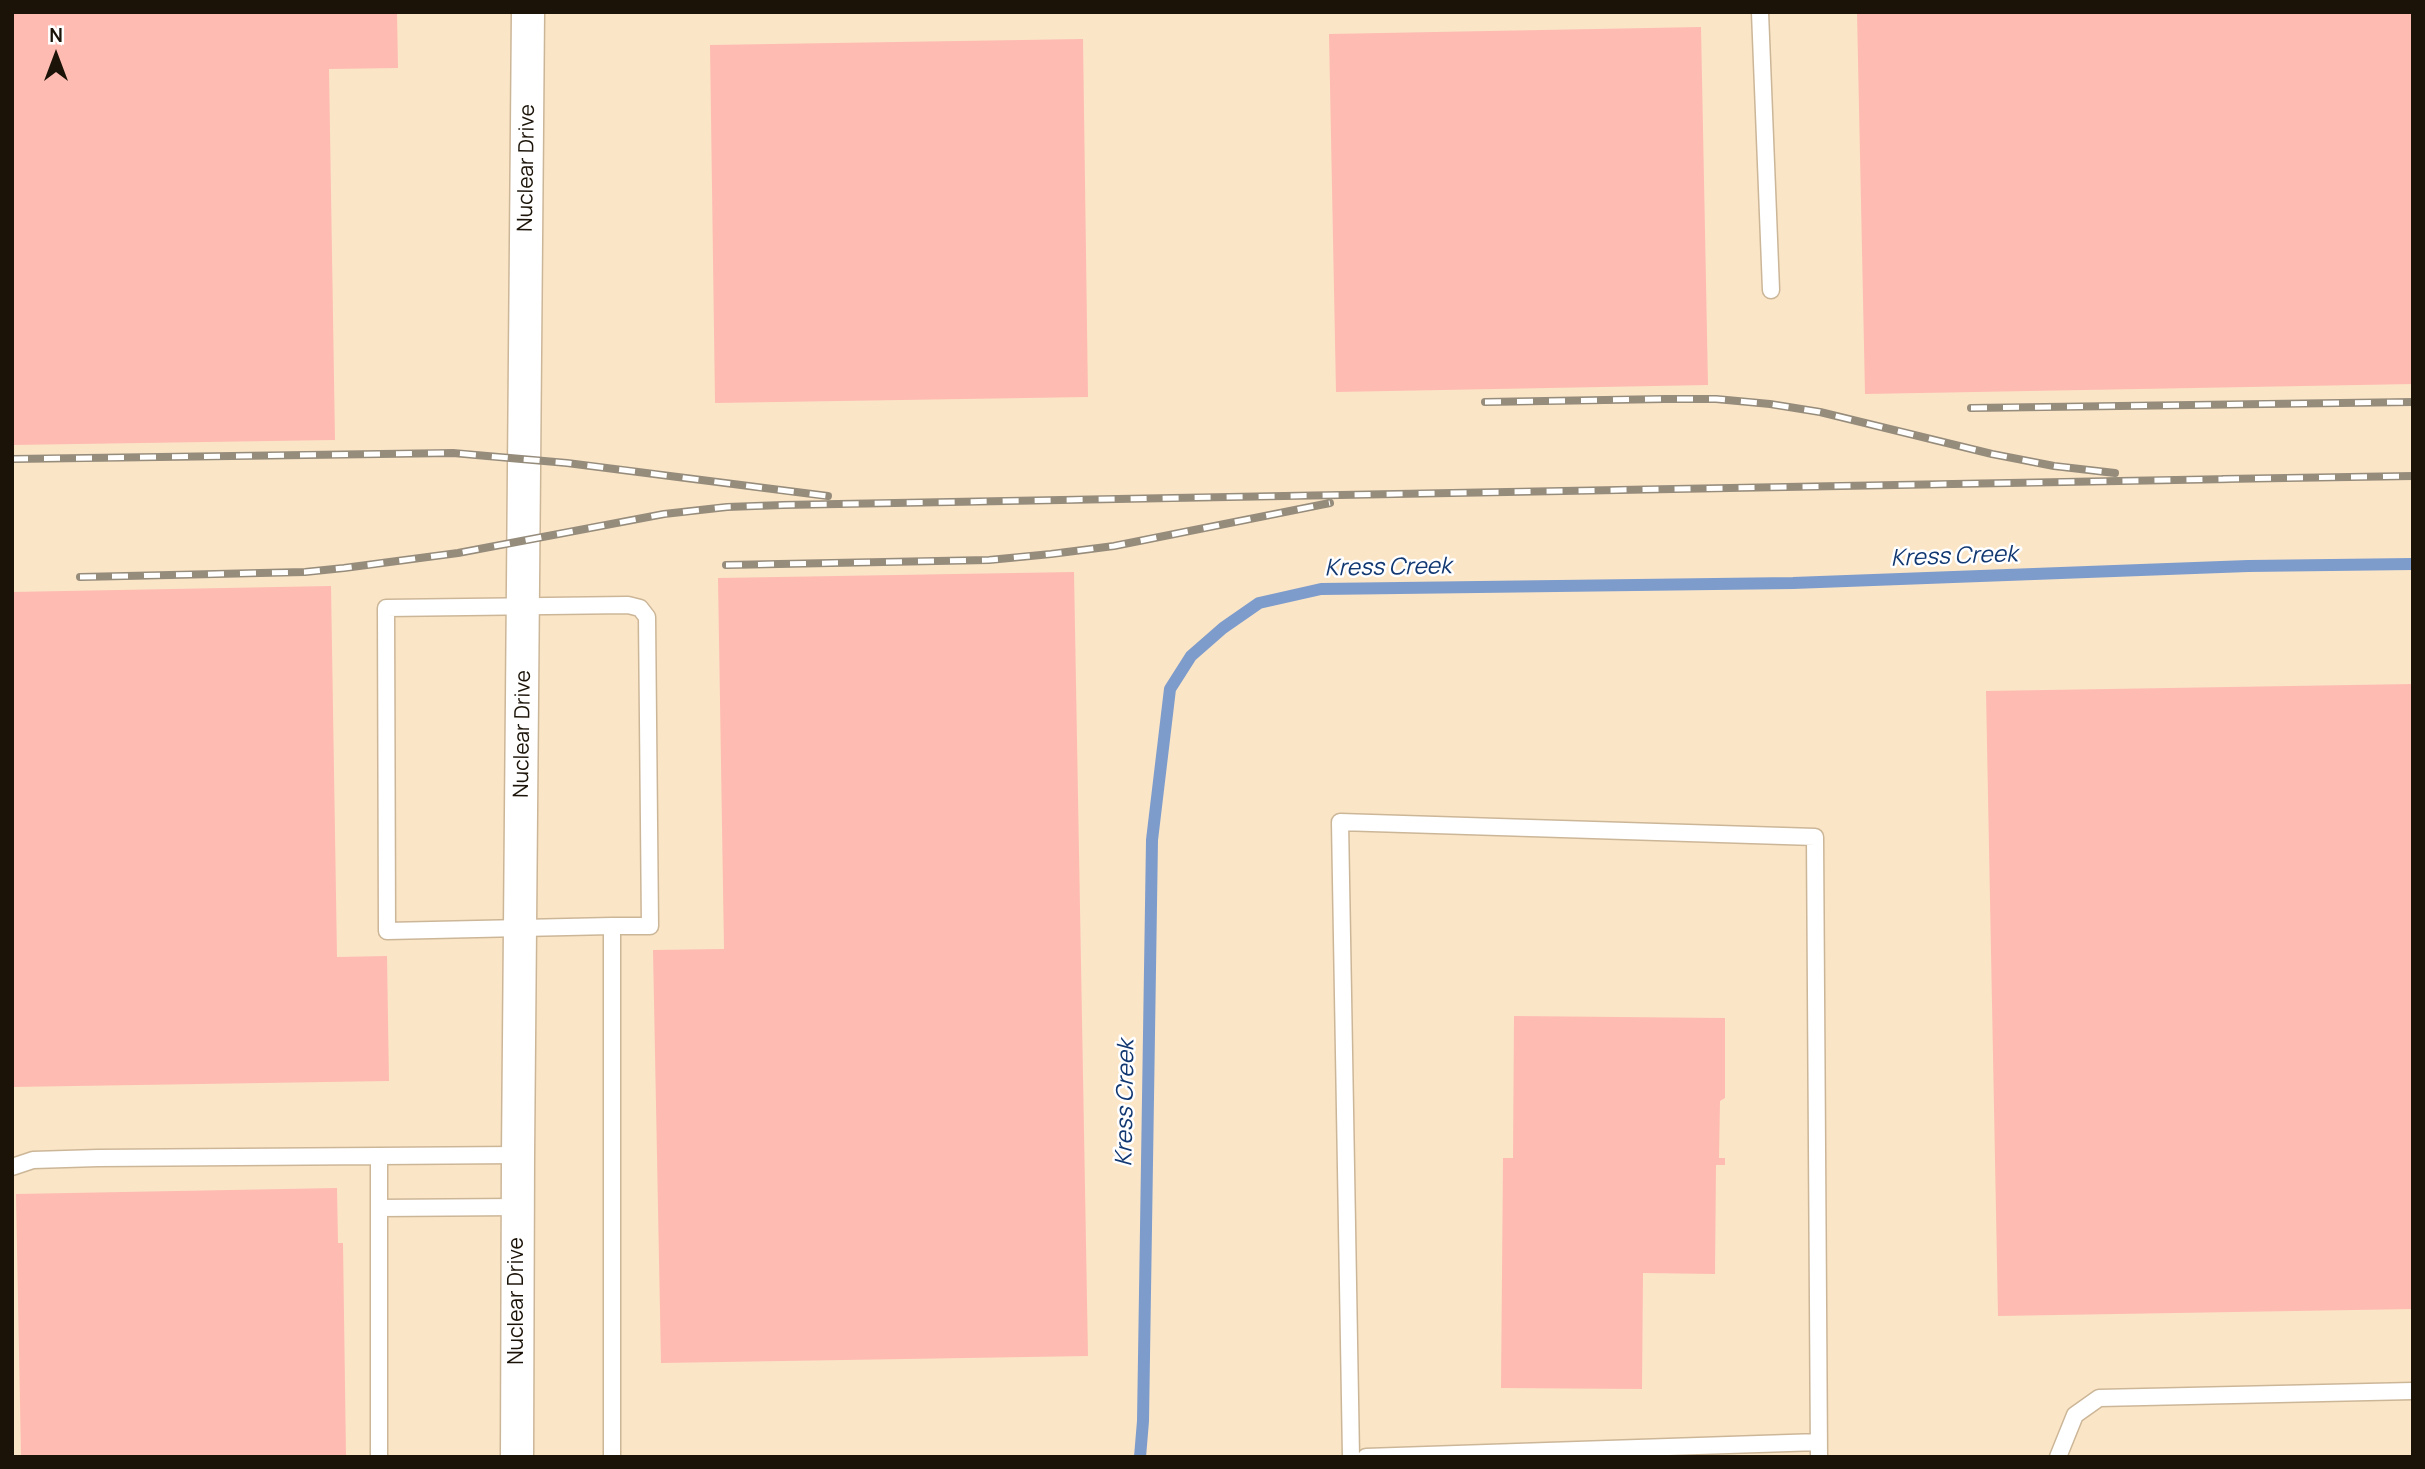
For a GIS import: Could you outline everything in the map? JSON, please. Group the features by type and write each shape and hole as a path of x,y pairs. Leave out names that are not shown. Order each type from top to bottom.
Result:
{"street":[{"name":"Nuclear Drive","path":"517,1457 517,1154 528,12"}],"lane":[{"path":"1760,12 1771,290"},
{"path":"628,605 640,608 647,617 650,926 387,931 386,608 524,606 628,605"},
{"path":"1351,1457 1340,822 1815,837 1819,1450 1366,1457"},
{"path":"612,926 612,1457"},
{"path":"12,1167 33,1160 517,1154"},
{"path":"379,1156 379,1457"},
{"path":"379,1208 517,1207"},
{"path":"2058,1457 2076,1415 2099,1398 2413,1391"}],"shaded area":[{"path":"12,12 2413,12 2413,1457 12,1457"}],"building":[{"path":"12,12 397,12 398,68 329,69 335,440 12,445"},
{"path":"1857,12 2413,12 2413,384 1865,394"},
{"path":"1701,27 1708,385 1336,392 1329,34"},
{"path":"1083,39 1088,397 715,403 710,45"},
{"path":"1074,572 1088,1356 661,1363 653,950 724,949 718,578"},
{"path":"331,586 337,957 387,956 389,1081 12,1087 12,592"},
{"path":"2413,684 2413,1309 1998,1316 1986,691"},
{"path":"1514,1016 1725,1018 1725,1098 1720,1101 1719,1158 1725,1158 1725,1165 1716,1165 1715,1274 1643,1273 1642,1389 1501,1388 1503,1158 1513,1158"},
{"path":"337,1188 338,1243 343,1243 346,1457 21,1457 16,1194"}],"waterway":[{"name":"Kress Creek","path":"1140,1457 1143,1421 1152,840 1170,689 1191,656 1223,628 1259,603 1321,589 1793,583 2248,566 2413,564"}],"railway":[{"path":"1485,402 1716,399 1770,404 1820,412 1992,454 2054,466 2115,473"},
{"path":"1971,408 2413,402"},
{"path":"12,459 453,453 567,463 828,496"},
{"path":"2223,479 2413,476"},
{"path":"80,577 305,572 344,568 458,553 664,514 727,507 2231,479"},
{"path":"726,565 989,560 1051,554 1114,546 1330,503"}]}
